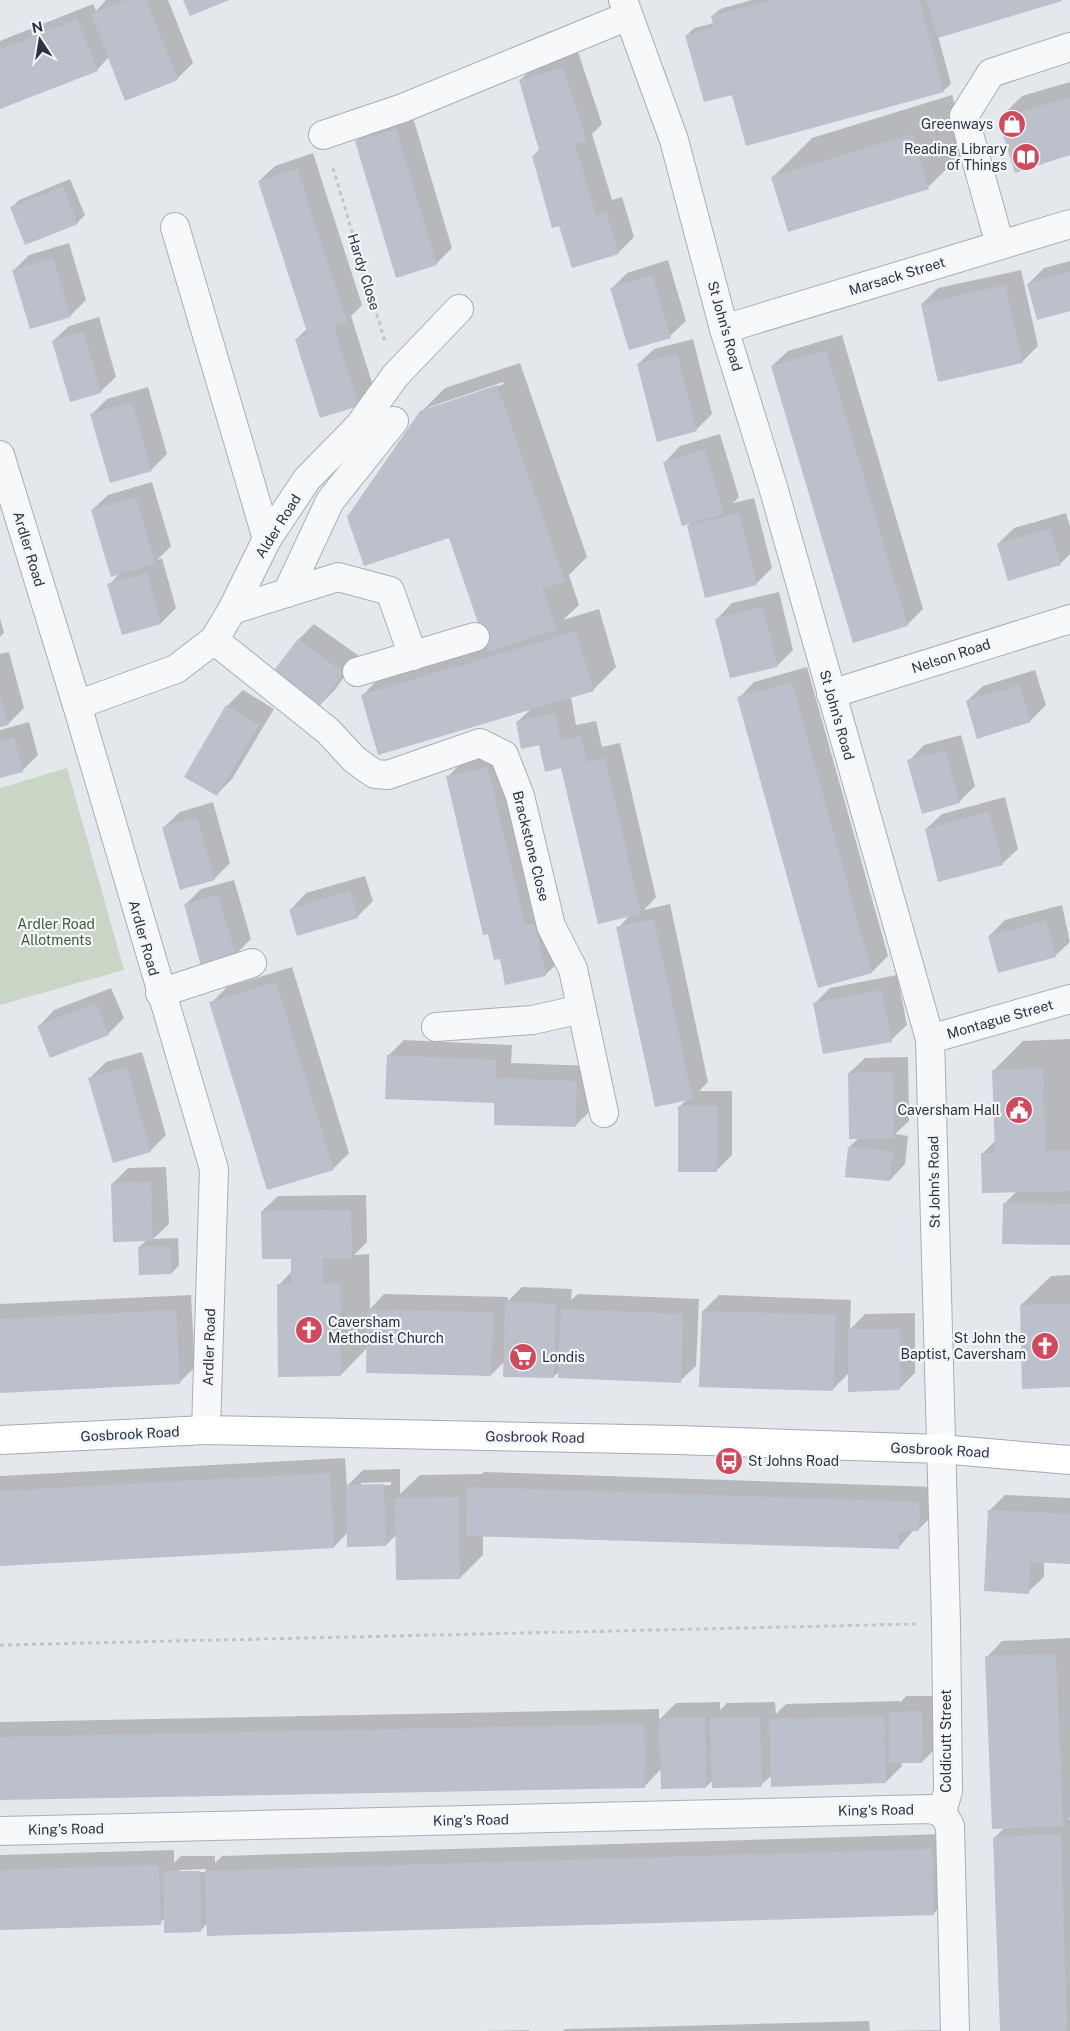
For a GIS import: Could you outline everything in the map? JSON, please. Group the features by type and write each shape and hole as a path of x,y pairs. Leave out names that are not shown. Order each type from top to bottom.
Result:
{"main road":[{"name":"Gosbrook Road","path":"0,1440 206,1430 678,1440 940,1449 1070,1460"}],"street":[{"path":"324,135 403,108 625,8"},
{"name":"St John's Road","path":"625,8 674,140 724,329 774,487 831,694 930,1038 940,1449"},
{"path":"1000,245 964,116 991,73 1070,47"},
{"name":"Marsack Street","path":"724,329 1070,224"},
{"path":"175,227 266,539"},
{"name":"Alder Road","path":"77,705 176,669 214,640 232,610 266,539 307,479 359,426 395,376 459,309"},
{"path":"287,593 330,501 394,421"},
{"name":"Ardler Road","path":"0,455 77,705 160,992 214,1169 206,1430"},
{"path":"232,610 338,577 390,591 413,656"},
{"name":"Nelson Road","path":"831,694 1070,619"},
{"path":"357,672 475,638"},
{"name":"Brackstone Close","path":"214,640 328,731 354,759 375,774 388,775 480,742 504,755 520,796 551,926 573,969 604,1112"},
{"path":"160,992 252,963"},
{"name":"Montague Street","path":"930,1038 1070,999"},
{"path":"436,1027 533,1020 581,1009"},
{"name":"Coldicutt Street","path":"940,1449 946,1623 948,1791 942,1812 950,1826 955,2031"},
{"name":"King's Road","path":"0,1831 929,1809 942,1812"}],"path":[{"name":"Hardy Close","path":"333,168 395,376"},
{"path":"0,1645 946,1623"}],"green space":[{"name":"Ardler Road Allotments","path":"67,768 124,970 0,1005 0,788"}],"building":[{"path":"126,0 146,0 178,80 125,101 91,14"},
{"path":"183,0 229,0 190,16"},
{"path":"769,0 919,0 944,92 746,146 732,95 704,102 685,35 714,27 711,16"},
{"path":"926,0 1061,0 1062,1 938,38"},
{"path":"77,19 98,71 0,109 0,50"},
{"path":"563,67 587,141 575,144 596,215 606,212 619,254 572,268 559,226 552,228 532,156 540,154 519,80"},
{"path":"1070,97 1070,155 1015,173 998,119"},
{"path":"396,129 437,265 396,278 355,141"},
{"path":"912,134 929,189 788,232 771,177"},
{"path":"297,168 347,322 334,327 359,406 320,418 295,339 308,335 258,181"},
{"path":"63,186 78,224 25,245 10,207"},
{"path":"53,258 71,317 30,329 12,270"},
{"path":"1070,271 1070,311 1037,320 1027,284"},
{"path":"652,275 671,338 629,350 610,288"},
{"path":"1005,285 1023,363 938,382 921,304"},
{"path":"84,332 101,393 70,402 52,341"},
{"path":"826,350 908,626 853,643 771,366"},
{"path":"677,354 697,431 657,442 637,364"},
{"path":"497,385 565,581 543,589 556,629 488,652 449,538 364,566 347,517 420,411"},
{"path":"132,402 152,471 110,483 90,414"},
{"path":"705,449 724,514 682,526 663,462"},
{"path":"136,497 155,563 111,577 91,510"},
{"path":"739,513 757,585 705,598 687,526"},
{"path":"1050,528 1061,565 1008,581 997,544"},
{"path":"147,573 161,624 122,635 107,584"},
{"path":"763,607 778,667 730,678 715,619"},
{"path":"576,631 594,691 378,755 361,695"},
{"path":"298,639 344,673 318,708 271,674"},
{"path":"792,682 872,973 818,988 737,697"},
{"path":"1019,685 1031,722 977,739 966,701"},
{"path":"0,695 9,725 0,727"},
{"path":"226,705 259,725 217,796 184,777"},
{"path":"555,713 561,740 581,736 587,762 605,758 641,914 598,924 561,768 545,772 539,745 521,749 516,722"},
{"path":"14,737 23,772 0,778 0,741"},
{"path":"945,750 960,803 922,814 907,760"},
{"path":"488,767 525,925 535,924 546,976 505,985 500,959 494,960 488,934 483,935 446,776"},
{"path":"989,812 1003,865 938,882 925,829"},
{"path":"197,817 215,880 180,890 162,827"},
{"path":"350,890 358,918 297,936 289,909"},
{"path":"218,895 236,956 201,966 184,904"},
{"path":"654,919 693,1099 655,1107 616,927"},
{"path":"1046,920 1056,957 998,973 988,936"},
{"path":"276,982 334,1170 267,1190 209,1002"},
{"path":"882,990 892,1042 823,1054 813,1003"},
{"path":"96,1003 109,1035 50,1058 37,1026"},
{"path":"387,1055 496,1060 496,1078 577,1081 576,1127 494,1125 494,1103 385,1099"},
{"path":"127,1067 151,1152 113,1163 88,1078"},
{"name":"Caversham Hall","path":"1043,1068 1045,1151 1070,1150 1070,1191 982,1193 981,1153 995,1153 992,1070"},
{"path":"892,1072 894,1138 849,1139 848,1073"},
{"path":"678,1106 717,1106 717,1172 678,1172"},
{"path":"848,1147 893,1151 890,1181 845,1177"},
{"path":"151,1182 153,1241 113,1242 111,1183"},
{"path":"1003,1203 1070,1204 1070,1245 1002,1244"},
{"path":"351,1210 352,1259 323,1258 323,1284 340,1283 341,1376 278,1377 277,1284 291,1284 291,1259 262,1259 261,1211"},
{"path":"171,1246 172,1274 139,1275 138,1247"},
{"path":"505,1302 556,1304 554,1378 503,1377"},
{"name":"St John the Baptist, Caversham","path":"1070,1304 1070,1387 1022,1389 1020,1305"},
{"path":"561,1309 683,1314 681,1383 558,1378"},
{"path":"176,1310 180,1384 0,1393 0,1319"},
{"path":"367,1310 493,1312 491,1376 366,1373"},
{"path":"702,1311 836,1315 833,1391 699,1387"},
{"path":"848,1329 900,1329 900,1390 848,1392"},
{"path":"330,1473 334,1548 0,1566 0,1491"},
{"path":"384,1484 386,1546 347,1547 346,1485"},
{"path":"467,1487 920,1502 919,1531 899,1531 899,1549 466,1536"},
{"path":"459,1497 460,1579 396,1580 395,1498"},
{"path":"988,1510 1070,1514 1070,1564 1030,1562 1029,1594 984,1591"},
{"path":"1056,1654 1063,1826 992,1829 985,1656"},
{"path":"922,1711 923,1763 889,1763 889,1712"},
{"path":"884,1716 886,1783 771,1787 769,1719"},
{"path":"705,1717 706,1788 661,1789 659,1718"},
{"path":"760,1717 762,1787 712,1788 710,1718"},
{"path":"644,1724 645,1788 0,1800 0,1737"},
{"path":"1061,1834 1067,2031 1000,2031 993,1837"},
{"path":"932,1849 934,1915 207,1936 205,1871"},
{"path":"159,1865 161,1925 0,1930 0,1870"},
{"path":"164,1871 200,1871 201,1932 164,1933"}],"place":[{"name":"Greenways","path":"1012,124"},
{"name":"Reading Library of Things","path":"1026,157"},
{"name":"Caversham Hall","path":"1019,1110"},
{"name":"Caversham Methodist Church","path":"309,1330"},
{"name":"St John the Baptist, Caversham","path":"1045,1346"},
{"name":"Londis","path":"523,1357"},
{"name":"St Johns Road","path":"729,1461"}]}
